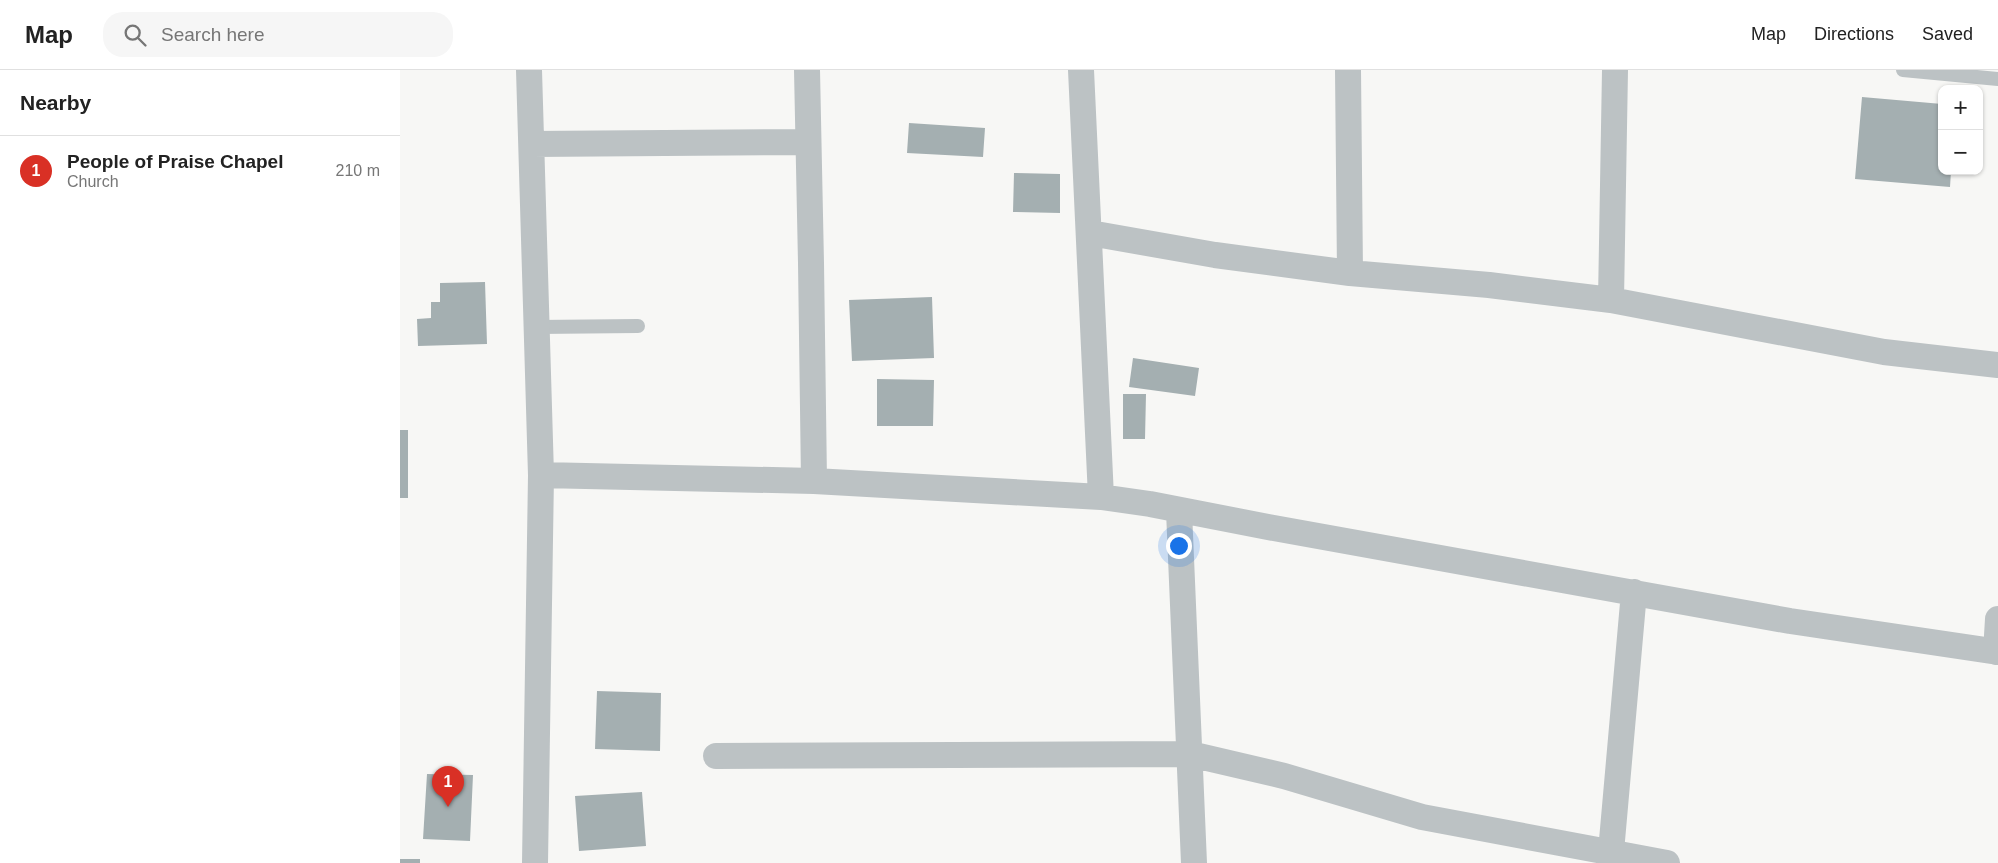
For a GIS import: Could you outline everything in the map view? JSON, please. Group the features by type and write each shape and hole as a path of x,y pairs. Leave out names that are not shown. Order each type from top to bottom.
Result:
{"street":[{"path":"530,70 541,475 535,863"},
{"path":"807,70 814,481"},
{"path":"1081,70 1090,233 1100,497"},
{"path":"1348,70 1350,273"},
{"path":"1612,300 1615,70"},
{"path":"532,144 808,142"},
{"path":"1090,233 1215,255 1350,273 1489,285 1612,300 1884,352 1998,365"},
{"path":"541,475 814,481 1100,497 1150,504 1179,511 1790,621 1997,652 1998,619"},
{"path":"1179,511 1194,863"},
{"path":"1610,858 1634,592"},
{"path":"716,756 1190,754 1284,776 1422,817 1610,858 1667,863"}],"lane":[{"path":"1903,70 1998,79"},
{"path":"537,327 638,326"}],"building":[{"path":"1862,97 1938,104 1938,175 1951,175 1950,187 1855,179"},
{"path":"909,123 985,128 983,157 907,153"},
{"path":"1014,173 1060,174 1060,213 1013,212"},
{"path":"485,282 487,344 418,346 417,319 431,318 431,302 440,302 440,283"},
{"path":"932,297 934,358 852,361 849,300"},
{"path":"1133,358 1199,368 1195,396 1129,387"},
{"path":"877,379 934,380 933,426 877,426"},
{"path":"1123,394 1146,394 1145,439 1123,439"},
{"path":"400,430 408,430 408,498 400,498"},
{"path":"597,691 661,693 660,751 595,749"},
{"path":"427,774 473,775 470,841 423,839"},
{"path":"642,792 646,846 579,851 575,796"},
{"path":"400,859 420,859 420,863 400,863"}],"place":[{"name":"People of Praise Chapel","path":"448,807"}]}
